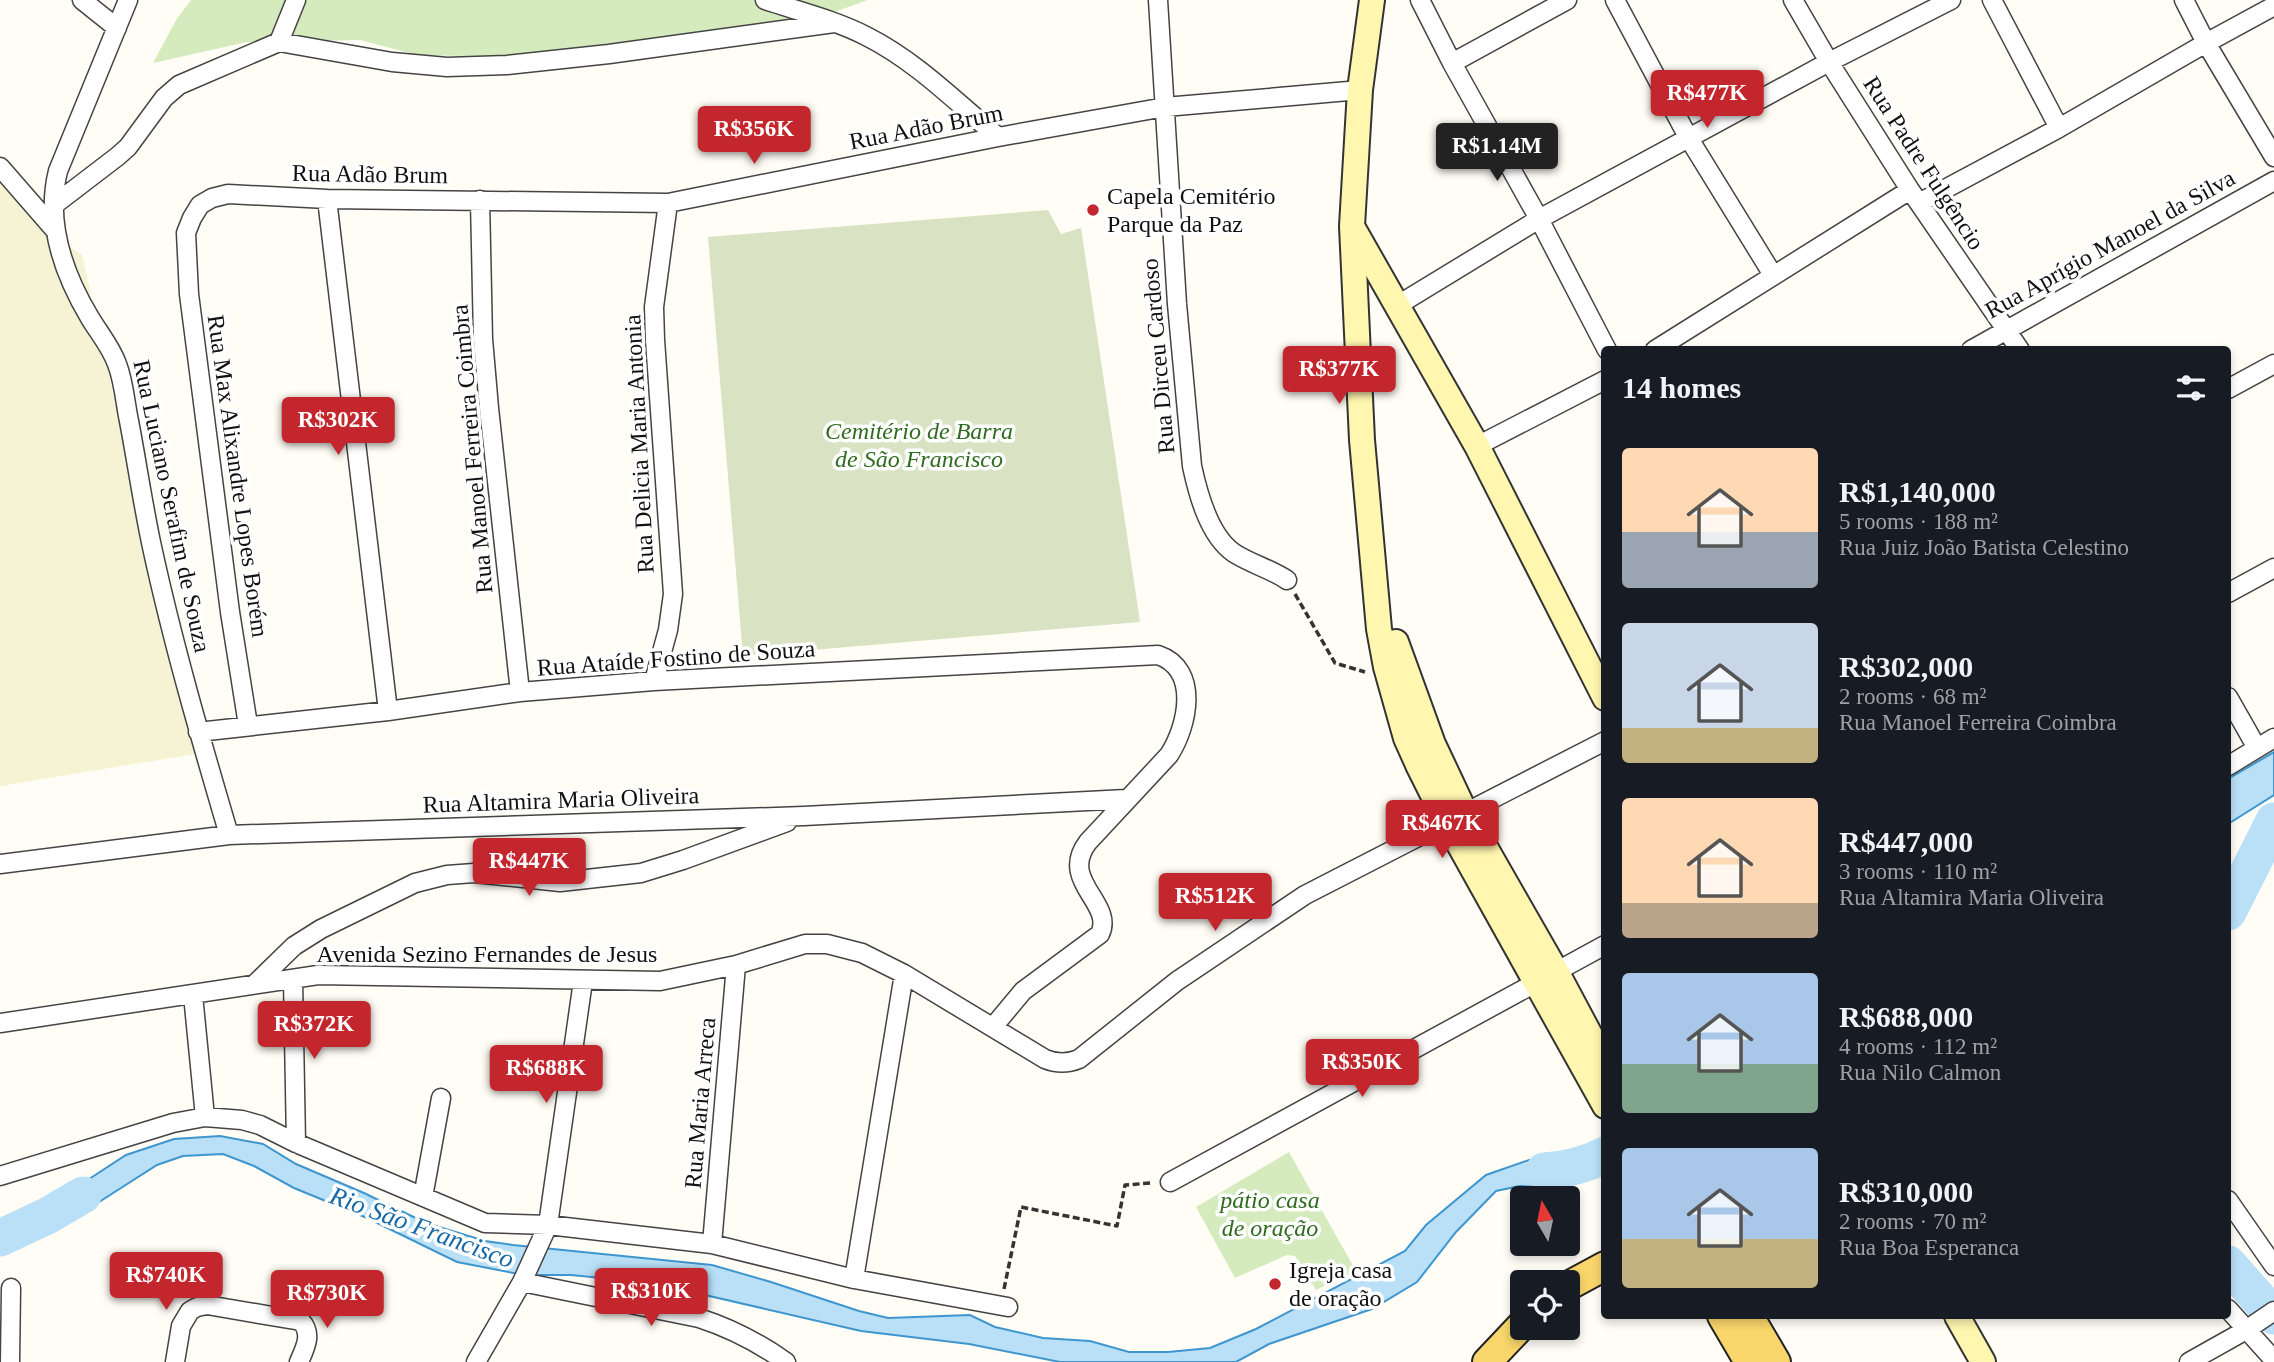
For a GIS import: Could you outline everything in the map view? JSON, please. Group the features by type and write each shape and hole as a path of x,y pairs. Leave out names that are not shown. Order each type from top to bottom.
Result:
{"main road":[{"path":"1372,0 1360,90 1352,226 1362,440 1379,629 1387,667 1406,738 1456,816 1546,976 1601,1057"},
{"path":"1352,226 1477,446 1601,690"},
{"path":"1376,581 1456,816"},
{"path":"1546,976 1601,1097"},
{"path":"1580,1280 1601,1268"},
{"path":"1724,1319 1749,1362"},
{"path":"1751,1319 1776,1362"},
{"path":"1959,1319 1983,1362"},
{"path":"1487,1362 1510,1338"}],"street":[{"path":"82,0 117,28"},
{"name":"Rua Luciano Serafim de Souza","path":"128,0 58,171 54,188 54,229 71,284 112,351 121,379 152,547 198,732 229,835"},
{"path":"279,42 296,0"},
{"path":"765,0 864,35 898,55 998,137"},
{"name":"Rua Dirceu Cardoso","path":"1158,0 1177,304 1196,486 1222,541 1233,552 1287,580"},
{"path":"1420,0 1539,219 1604,346"},
{"path":"1452,63 1567,0"},
{"path":"1615,0 1688,137 1773,275"},
{"name":"Rua Padre Fulgêncio","path":"1793,0 1915,197 2017,346"},
{"path":"1398,305 1539,219 1829,62 1951,0"},
{"path":"1992,0 2059,128"},
{"path":"2184,0 2206,43 2274,157"},
{"path":"1661,346 1773,275 1915,197 2059,128 2274,6"},
{"path":"54,205 128,147 164,98 179,85 279,42 392,62 459,67 507,65 609,54 834,23"},
{"name":"Rua Adão Brum","path":"186,233 200,205 212,198 228,194 327,199 668,203 998,137 1165,107 1360,90"},
{"path":"0,167 54,229"},
{"name":"Rua Aprígio Manoel da Silva","path":"1978,346 2274,181"},
{"path":"327,199 388,711"},
{"name":"Rua Manoel Ferreira Coimbra","path":"480,200 483,340 520,692"},
{"name":"Rua Delicia Maria Antonia","path":"654,681 668,630 673,594 654,307 668,203"},
{"name":"Rua Max Alixandre Lopes Borém","path":"186,233 189,294 228,598 248,725"},
{"path":"2231,388 2272,367"},
{"path":"1477,446 1601,382"},
{"path":"2231,591 2274,568"},
{"name":"Rua Ataíde Fostino de Souza","path":"198,732 388,711 520,692 654,681 1158,655 1177,665 1185,685 1182,731 1169,755 1126,799"},
{"path":"2231,702 2257,748"},
{"path":"2231,764 2274,738"},
{"name":"Avenida Sezino Fernandes de Jesus","path":"0,1023 318,975 660,981 736,965 805,944 827,944 862,953 904,974 1052,1062 1069,1062 1079,1059 1177,982 1305,895 1601,743"},
{"path":"993,1027 1023,991 1100,934 1103,923 1081,878 1079,857 1088,842 1126,799"},
{"name":"Rua Altamira Maria Oliveira","path":"0,864 229,835 804,816 1126,799"},
{"path":"255,984 294,946 321,929 415,883 447,875 474,873 560,882 641,873 804,816"},
{"path":"1170,1182 1601,947"},
{"name":"Rua Maria Arreca","path":"712,1244 736,965"},
{"path":"854,1279 904,974"},
{"path":"293,979 296,1143"},
{"path":"476,1362 523,1280 546,1231 583,981"},
{"path":"193,995 205,1117"},
{"path":"423,1197 441,1098"},
{"path":"0,1176 173,1123 205,1117 242,1120 260,1125 296,1143 485,1223 546,1231 712,1244 854,1279 1004,1306"},
{"path":"2231,1203 2274,1266"},
{"path":"523,1280 699,1318 718,1324 786,1362"},
{"path":"10,1362 11,1289"},
{"path":"175,1362 184,1317 190,1311 206,1305 294,1318 306,1325 307,1343 299,1362"},
{"path":"2231,1311 2250,1327 2274,1360"},
{"path":"2189,1362 2274,1311"}],"path":[{"path":"1287,580 1335,663 1363,673 1387,667"},
{"path":"1004,1306 1021,1207 1116,1226 1125,1185 1170,1182"}],"shaded area":[{"path":"0,170 43,228 82,255 174,662 201,753 0,786"}],"green space":[{"path":"191,0 868,0 820,17 519,57 417,55 360,40 247,42 153,63 176,20"},
{"name":"Cemitério de Barra de São Francisco","path":"1048,210 1061,234 1081,228 1140,622 743,656 708,237"},
{"name":"pátio casa de oração","path":"1289,1152 1356,1271 1316,1290 1295,1256 1287,1255 1235,1278 1196,1207"}],"water":[{"path":"2274,752 2274,795 2231,822 2231,777"},
{"path":"220,1136 263,1144 296,1164 426,1223 485,1241 712,1265 888,1318 970,1315 995,1327 1043,1338 1090,1341 1129,1352 1210,1348 1256,1329 1405,1251 1426,1225 1486,1175 1529,1160 1555,1165 1586,1148 1596,1167 1558,1186 1510,1186 1496,1191 1456,1232 1417,1282 1372,1309 1269,1344 1236,1362 1060,1362 969,1344 861,1331 653,1283 571,1275 524,1275 457,1262 367,1218 294,1188 254,1166 223,1154 183,1156 157,1165 48,1232 35,1209 83,1183 126,1155 174,1139"}],"waterway":[{"path":"2231,906 2274,821"},
{"name":"Rio São Francisco","path":"1544,1171 1575,1166 1601,1157"},
{"name":"Rio São Francisco","path":"0,1238 83,1195"},
{"path":"2231,1267 2274,1316"}],"place":[{"name":"Capela Cemitério Parque da Paz","path":"1093,210"},
{"name":"Igreja casa de oração","path":"1275,1284"}]}
